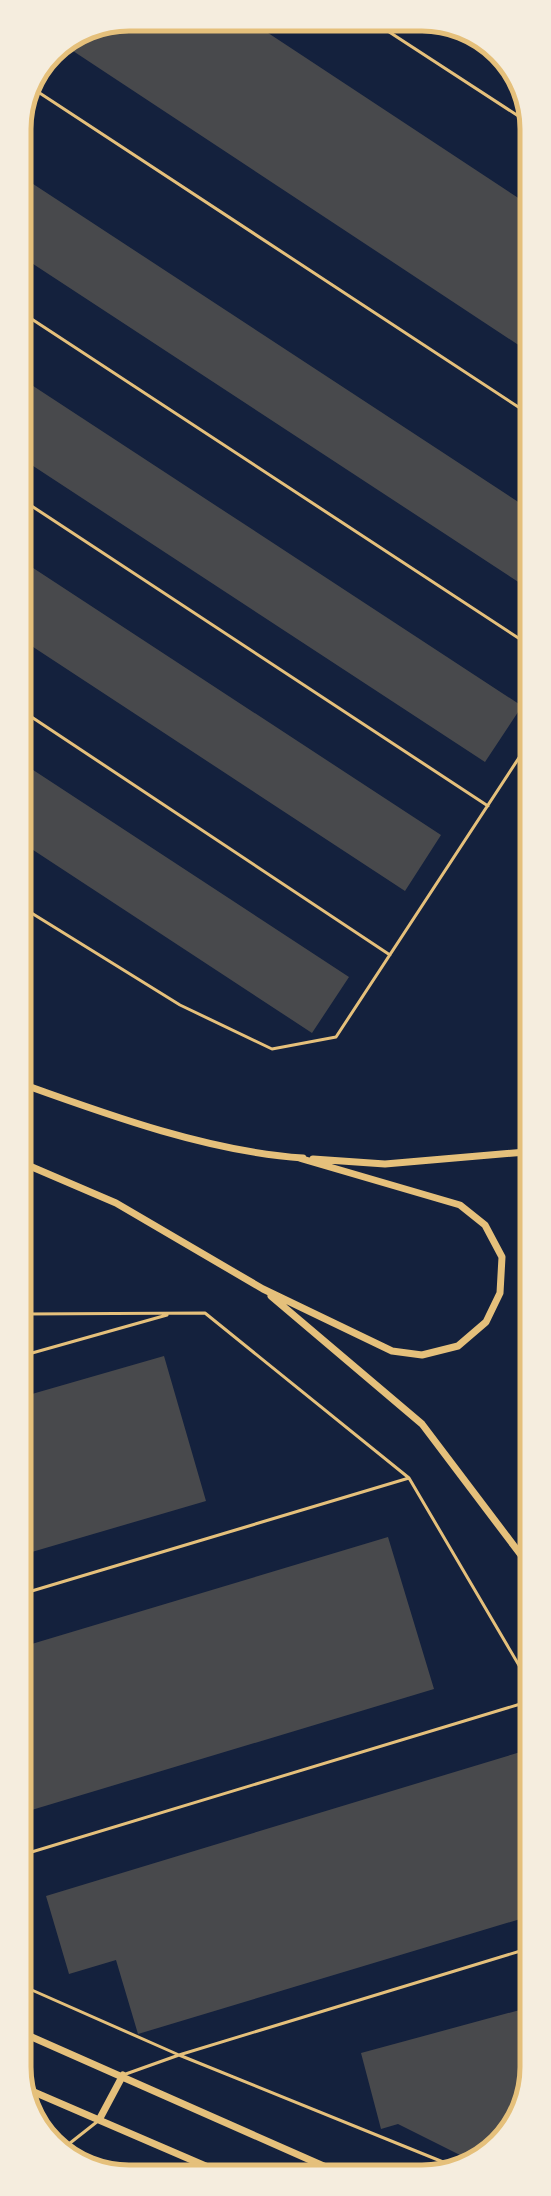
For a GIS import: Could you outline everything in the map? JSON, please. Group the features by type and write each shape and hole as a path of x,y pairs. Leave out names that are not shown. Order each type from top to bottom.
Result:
{"street":[{"path":"31,1087 90,1108 212,1144 299,1158 385,1164 520,1153"},
{"path":"31,1167 116,1203 263,1290 392,1351 422,1355 458,1346 486,1322 500,1293 502,1257 485,1225 460,1205 299,1158"},
{"path":"263,1290 422,1424 520,1554"},
{"path":"31,2037 123,2075 323,2165"},
{"path":"99,2120 123,2075"},
{"path":"34,2092 203,2165"}],"lane":[{"path":"388,31 519,116"},
{"path":"38,92 520,408"},
{"path":"31,319 520,639"},
{"path":"31,506 488,806"},
{"path":"31,717 390,955"},
{"path":"31,913 180,1004 272,1049 336,1037 520,756"},
{"path":"31,1314 205,1314 409,1478 520,1667"},
{"path":"31,1352 171,1314"},
{"path":"31,1591 409,1478"},
{"path":"31,1852 520,1704"},
{"path":"123,2075 179,2055 520,1951"},
{"path":"31,1990 179,2055 444,2162"},
{"path":"68,2144 99,2120"}],"building":[{"path":"265,31 520,199 520,346 71,50 91,38 116,32"},
{"path":"31,183 520,503 520,583 31,263"},
{"path":"31,385 520,705 520,709 485,762 31,465"},
{"path":"31,567 441,835 405,891 31,646"},
{"path":"31,769 349,977 312,1033 31,849"},
{"path":"164,1356 206,1501 31,1552 31,1394"},
{"path":"388,1537 434,1689 31,1810 31,1644"},
{"path":"520,1752 520,1919 138,2034 116,1960 69,1974 46,1896"},
{"path":"520,2010 520,2074 517,2093 513,2105 500,2127 477,2149 462,2156 398,2124 381,2129 361,2053"}]}
